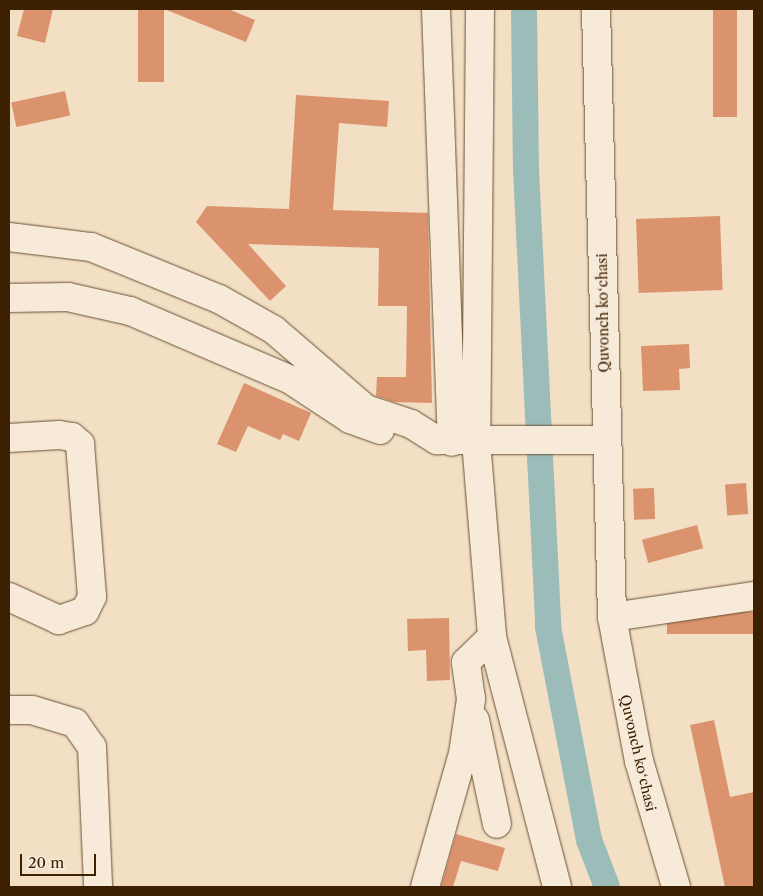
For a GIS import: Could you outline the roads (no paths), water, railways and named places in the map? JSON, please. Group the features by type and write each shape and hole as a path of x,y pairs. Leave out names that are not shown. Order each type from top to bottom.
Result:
{"street":[{"path":"436,9 455,441 492,636 557,887"},
{"path":"455,441 480,9"},
{"name":"Quvonch koʻchasi","path":"596,9 612,617 639,761 676,887"},
{"path":"9,237 91,248 219,299 274,330 366,409 455,441"},
{"path":"9,298 68,297 130,311 291,380 350,419 405,440 606,440"},
{"path":"9,438 58,435 72,437 80,444 92,597 85,611 59,620 9,596"},
{"path":"612,617 754,596"},
{"path":"492,636 466,662 471,699 497,824"},
{"path":"425,887 463,754 471,699"},
{"path":"9,710 32,710 75,723 92,747 98,887"}],"waterway":[{"path":"524,9 526,170 548,627 589,840 607,887"}]}
